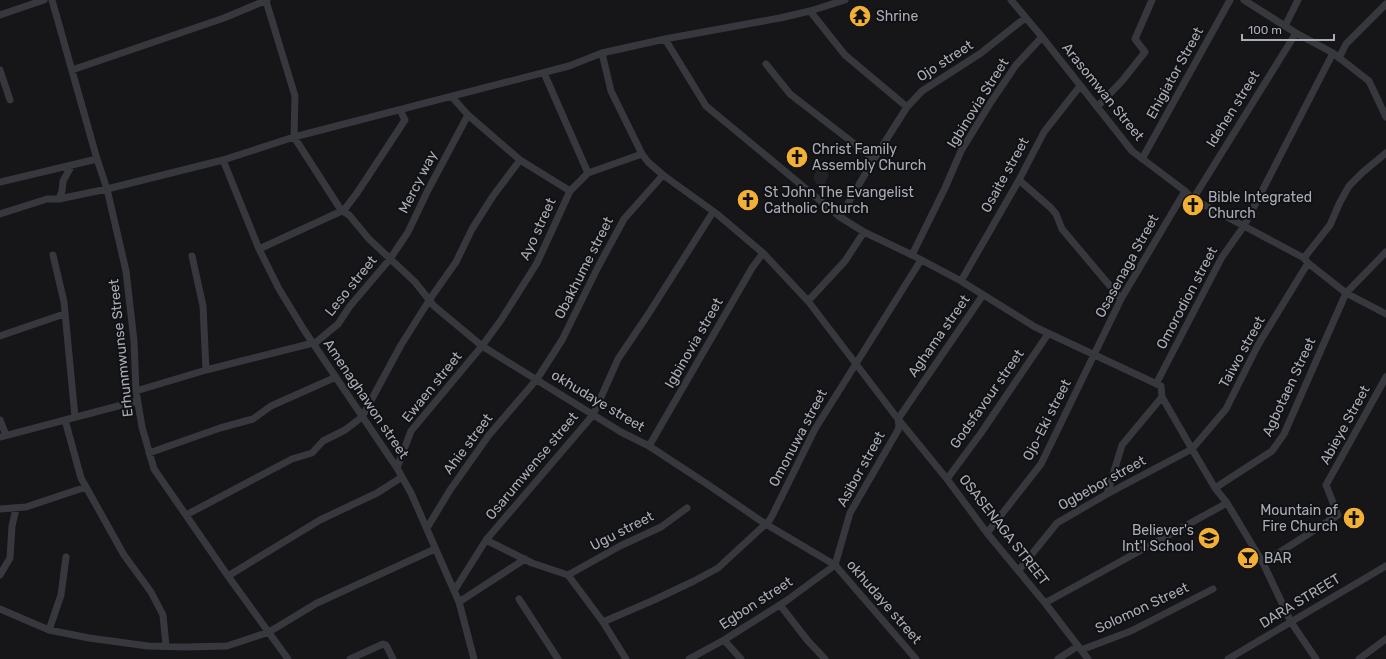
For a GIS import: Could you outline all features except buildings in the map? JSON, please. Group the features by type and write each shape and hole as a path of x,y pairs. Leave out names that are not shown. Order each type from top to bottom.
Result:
{"street":[{"path":"0,15 44,0"},
{"name":"Erhunmwunse Street","path":"52,0 97,160 107,189 126,271 134,341 137,401 142,427 154,469 288,659"},
{"path":"72,70 224,18 267,0 295,96 294,137"},
{"path":"0,214 47,199 59,199 107,189 224,160 294,137 544,73 568,66 602,53 665,39 780,18 810,11 845,0"},
{"name":"Arasomwan Street","path":"1011,0 1132,151 1185,191 1193,199 1306,261 1346,293 1386,314"},
{"path":"1097,107 1122,81 1145,52 1135,39 1152,0"},
{"name":"Ehigiator Street","path":"1142,159 1230,0"},
{"path":"1244,0 1296,33 1336,55 1369,81 1386,117"},
{"path":"1285,26 1298,0"},
{"path":"1244,226 1336,55 1386,4"},
{"path":"810,11 845,55 907,107"},
{"name":"Ojo street","path":"840,217 907,107 922,91 981,53 1025,18"},
{"name":"Idehen street","path":"1193,199 1296,33"},
{"name":"Igbinovia Street","path":"912,255 945,188 961,151 1016,65 1042,37"},
{"path":"665,39 706,106 840,217 864,232 961,281 1048,334 1095,354 1161,386 1162,398 1215,488 1227,503 1263,563 1291,622 1316,659"},
{"path":"602,53 611,91 642,154 648,162 763,253"},
{"path":"766,64 790,94 874,159"},
{"path":"0,70 10,100"},
{"path":"544,73 588,173"},
{"name":"Osaite street","path":"961,281 1019,180 1044,132 1080,86"},
{"path":"452,96 468,115 520,160 570,191"},
{"path":"259,249 341,210 344,210 357,193 405,120 400,110"},
{"name":"Mercy way","path":"390,259 408,232 428,190 468,115"},
{"name":"okhudaye street","path":"294,137 341,210 349,215 369,239 415,282 430,299 434,306 482,346 621,432 649,446 712,487 764,524 835,564 916,659"},
{"name":"Taiwo street","path":"1192,449 1226,409 1258,345 1283,305 1306,261 1330,225 1349,186 1386,153"},
{"name":"Ayo street","path":"482,346 501,320 538,263 570,191 588,173 642,154"},
{"path":"0,182 97,160"},
{"name":"Amenaghawon street","path":"224,160 259,249 279,289 402,477 427,528 459,602 474,659"},
{"path":"186,515 292,458 312,454 323,441 345,430 362,417 401,345 430,299 456,262 472,229 493,196 520,160"},
{"path":"59,199 63,181 72,165"},
{"name":"Obakhume street","path":"537,379 562,340 598,266 624,219 663,175"},
{"path":"1019,180 1051,208 1056,214 1062,229 1121,299"},
{"name":"Osasenaga Street","path":"1095,354 1121,299 1185,191"},
{"name":"Osarumwense street","path":"454,591 486,540 593,415 618,359 713,212"},
{"name":"Omorodion street","path":"1156,384 1222,257 1244,226"},
{"path":"808,301 845,261 864,232"},
{"path":"1346,293 1386,252"},
{"name":"OSASENAGA STREET","path":"763,253 808,301 898,419 947,479 988,533 1045,602 1088,659"},
{"name":"Igbinovia street","path":"649,446 752,268 763,253"},
{"path":"53,256 64,302 75,417"},
{"path":"192,256 203,306 206,370"},
{"name":"Leso street","path":"313,343 338,324 350,306 390,259"},
{"name":"Omonuwa street","path":"603,622 654,600 718,568 772,516 815,429 921,260"},
{"name":"Agbotaen Street","path":"1215,488 1272,451 1284,434 1346,293"},
{"name":"Aghama street","path":"916,392 983,295"},
{"path":"0,336 64,314"},
{"name":"Godsfavour street","path":"947,479 981,433 1048,334"},
{"path":"136,391 206,370 313,343"},
{"name":"Ewaen street","path":"397,468 411,431 482,346"},
{"name":"Ojo-Eki street","path":"988,533 1041,464 1095,354"},
{"path":"149,453 220,428 253,419 271,406 336,377"},
{"name":"Abieye Street","path":"1263,563 1338,515 1326,485 1386,377"},
{"name":"Ahie street","path":"427,528 450,490 489,435 537,379"},
{"name":"Asibor street","path":"835,564 850,513 898,430 898,419 916,392"},
{"path":"1107,494 1122,445 1162,398"},
{"path":"0,420 3,436 137,401"},
{"path":"65,420 81,478 124,555 151,592 163,615 166,646"},
{"name":"Ogbebor street","path":"1019,570 1057,523 1107,494 1192,449"},
{"path":"228,576 320,520 377,493 402,477"},
{"path":"0,509 16,509 26,507 86,487"},
{"path":"1045,602 1227,503"},
{"name":"Ugu street","path":"568,575 620,546 661,527 686,508"},
{"path":"0,575 10,558 12,526 16,509"},
{"path":"486,540 532,563 568,575 603,622 626,659"},
{"path":"0,609 49,630 90,638 148,646 227,646 269,632 317,604 435,549"},
{"path":"49,630 61,595 66,557"},
{"path":"459,602 525,559"},
{"name":"Egbon street","path":"689,659 724,640 780,605 835,564"},
{"name":"DARA STREET","path":"1228,659 1386,566"},
{"name":"Solomon Street","path":"1058,659 1080,648 1131,631 1213,589"},
{"path":"519,599 558,659"},
{"path":"780,605 808,641 825,659"},
{"path":"1359,659 1386,639"},
{"path":"724,640 741,659"},
{"path":"350,659 383,644 386,644 394,659"}],"shaded area":[{"path":"820,162 829,175 821,191 813,178"}],"place":[{"name":"Shrine","path":"860,16"},
{"name":"Christ Family Assembly Church","path":"797,157"},
{"name":"St John The Evangelist Catholic Church","path":"748,200"},
{"name":"Bible Integrated Church","path":"1193,205"},
{"name":"Mountain of Fire Church","path":"1354,518"},
{"name":"Believer's Int'l School","path":"1209,538"},
{"name":"BAR","path":"1248,558"}]}
